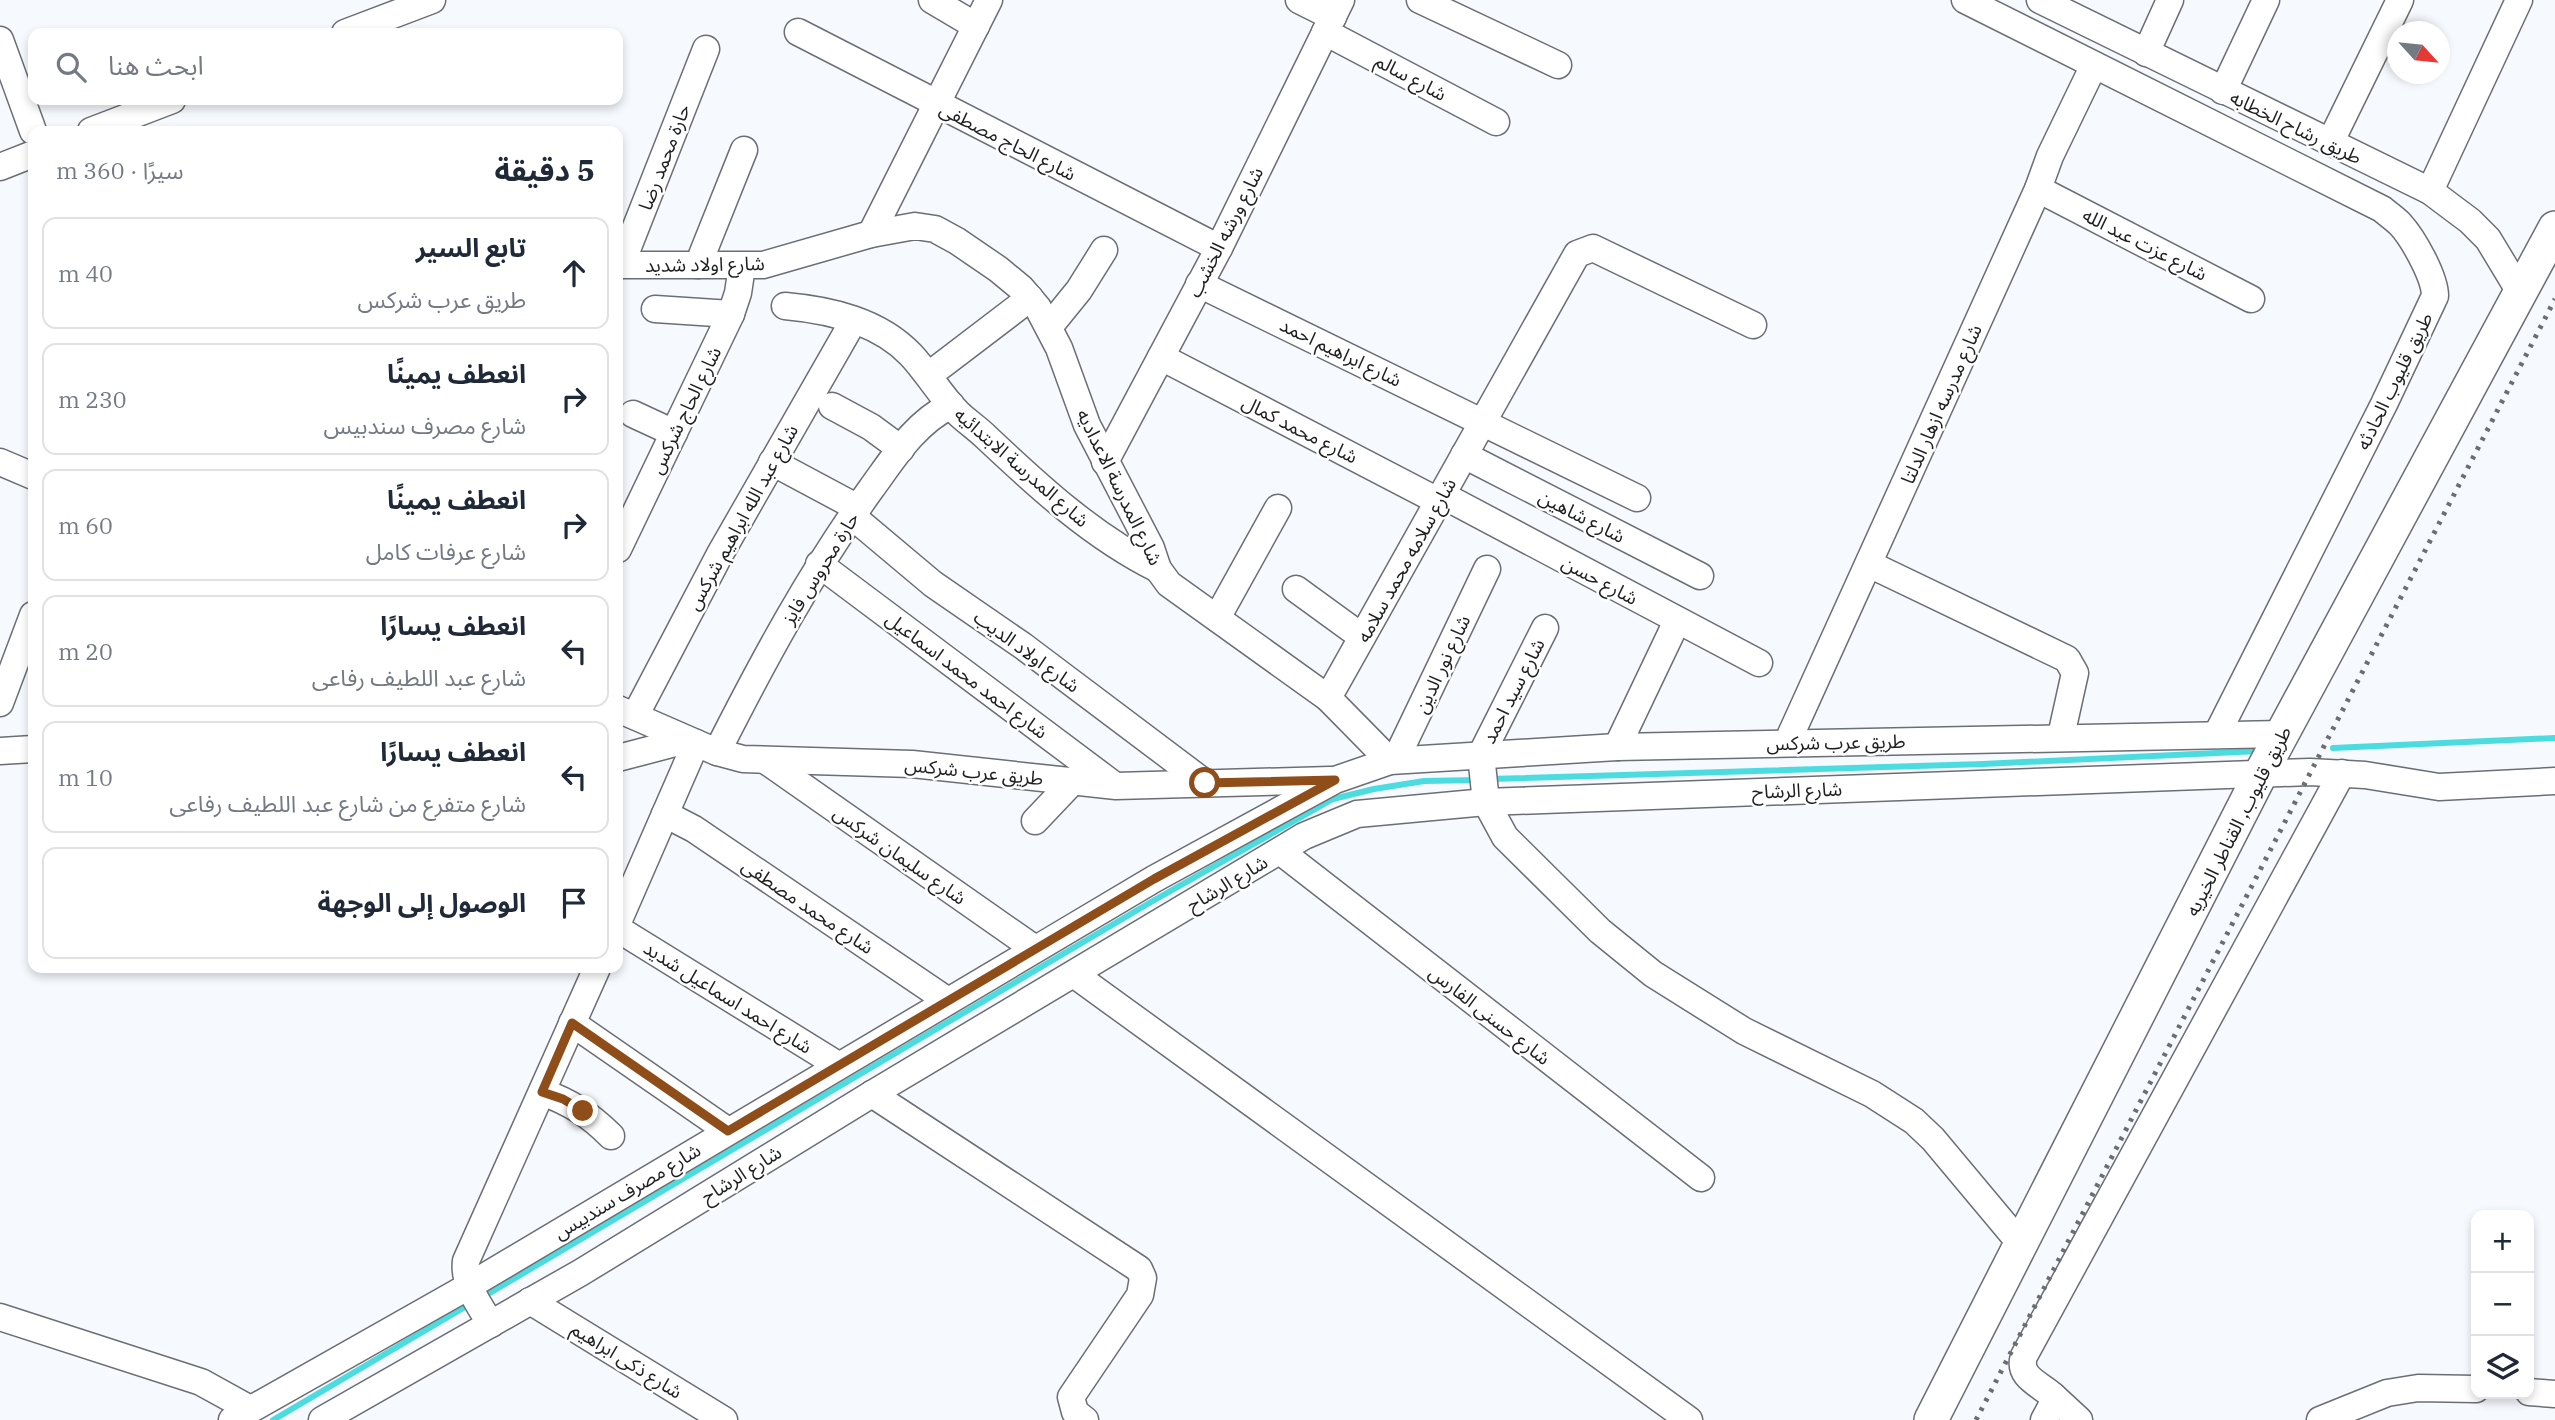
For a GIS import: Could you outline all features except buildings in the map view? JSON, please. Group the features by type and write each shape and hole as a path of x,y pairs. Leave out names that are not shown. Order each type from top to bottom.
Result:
{"main road":[{"name":"طريق قليوب, القناطر الخيريه","path":"1931,1420 2261,773 2555,228"}],"street":[{"path":"358,28 432,0"},
{"path":"932,0 976,26"},
{"path":"872,234 989,0"},
{"name":"شارع سالم","path":"1299,0 1333,16 1496,122"},
{"path":"1420,0 1558,65"},
{"name":"طريق رشاح الخطابه","path":"2040,0 2430,191 2470,221 2488,239 2520,292"},
{"path":"2146,53 2170,0"},
{"path":"2223,91 2266,0"},
{"path":"2330,143 2400,0"},
{"path":"2430,191 2519,0"},
{"name":"طريق قليوب الحادثه","path":"1977,3 2094,65 2382,209 2400,225 2414,244 2435,289 2435,296 2384,404 2217,734"},
{"name":"شارع ورشه الخشب","path":"1105,462 1219,248 1333,16"},
{"name":"شارع الحاج مصطفى","path":"798,32 1219,248"},
{"path":"0,40 31,126"},
{"name":"حارة محمد رضا","path":"623,257 706,49"},
{"name":"شارع مدرسه ازهار الدلتا","path":"1787,743 2038,189 2050,156 2094,65"},
{"path":"2175,106 2190,75"},
{"path":"104,126 159,105"},
{"path":"119,120 133,126"},
{"path":"698,265 744,150"},
{"path":"0,167 28,156"},
{"name":"شارع عزت عبد الله","path":"2038,189 2251,299"},
{"name":"شارع المدرسة الاعداديه","path":"872,234 915,226 935,229 977,253 1030,298 1049,327 1087,425 1151,548 1158,569 1169,584 1328,698 1393,760"},
{"name":"شارع اولاد شديد","path":"623,265 742,266 781,261 872,234"},
{"name":"شارع سلامه محمد سلامه","path":"1328,698 1577,254 1593,248 1753,325"},
{"path":"1049,327 1079,290 1104,250"},
{"name":"شارع الحاج شركس","path":"623,539 731,314 738,293 742,266"},
{"name":"شارع ابراهيم احمد","path":"1199,284 1637,498"},
{"path":"929,375 1030,298"},
{"name":"شارع المدرسة الابتدائيه","path":"785,306 820,309 891,337 929,375 951,405 1056,502 1127,552 1158,569"},
{"path":"654,309 731,314"},
{"name":"شارع عبد الله ابراهيم شركس","path":"626,712 720,554 853,320"},
{"name":"شارع محمد كمال","path":"1161,357 1440,498"},
{"name":"حارة محروس فايز","path":"623,911 665,814 759,669 819,565 901,449 931,415 951,405"},
{"path":"832,406 871,427 901,449"},
{"path":"634,414 674,433"},
{"name":"شارع شاهين","path":"1464,455 1700,576"},
{"path":"0,462 28,473"},
{"name":"شارع اولاد الديب","path":"772,462 855,512 933,584 1023,646 1205,783"},
{"name":"شارع حسن","path":"1440,498 1759,663"},
{"path":"1217,618 1278,508"},
{"path":"1869,564 2067,659 2075,673 2061,736"},
{"name":"شارع احمد محمد اسماعيل","path":"819,565 1116,786"},
{"name":"شارع نور الدين","path":"1393,760 1487,569"},
{"path":"1296,589 1362,637"},
{"path":"1617,747 1677,621"},
{"path":"0,704 28,628"},
{"name":"شارع سيد احمد","path":"1481,755 1545,628"},
{"path":"626,712 707,747"},
{"name":"طريق عرب شركس","path":"1393,760 1617,747 2061,736 2282,734"},
{"name":"طريق عرب شركس","path":"623,758 663,745 707,747 743,759 912,764 1116,786 1335,780"},
{"path":"0,751 28,749"},
{"path":"1481,755 1486,802 1505,836 1600,931 1653,974 1710,1012 1827,1074 1872,1094 1914,1121 1933,1139 2020,1243"},
{"name":"شارع سليمان شركس","path":"765,760 1035,949"},
{"name":"شارع مصرف سندبيس","path":"241,1415 470,1288 838,1065 1154,879 1335,780 1393,760"},
{"name":"شارع الرشاح","path":"322,1420 488,1320 530,1301 580,1273 872,1094 1304,836 1357,814 1486,802 2261,773 2342,773 2439,787 2555,781"},
{"path":"2079,1420 2048,1408 2023,1371 2021,1364 2024,1356 2342,773"},
{"path":"1035,821 1073,781"},
{"name":"شارع محمد مصطفى","path":"665,814 694,829 948,1001"},
{"name":"شارع حسنى الفارس","path":"1280,851 1701,1178"},
{"name":"شارع احمد اسماعيل شديد","path":"623,932 838,1065"},
{"path":"488,1320 470,1288 465,1272 466,1261 595,973"},
{"path":"1075,975 1689,1420"},
{"path":"572,1023 728,1131"},
{"path":"542,1092 563,1099 583,1111 611,1136"},
{"path":"872,1094 1139,1269 1143,1278 1140,1295 1071,1397 1075,1412 1083,1419"},
{"name":"شارع ذكى ابراهيم","path":"530,1301 724,1420"},
{"path":"0,1317 201,1382 241,1415"},
{"path":"2319,1420 2387,1393 2418,1388 2471,1389"},
{"path":"2534,1392 2555,1394"}],"waterway":[{"path":"2333,748 2555,738"},
{"path":"1490,779 1983,764 2259,751"},
{"path":"483,1297 1151,902 1333,799 1424,781 1476,780"},
{"path":"273,1420 470,1304"}],"railway":[{"path":"1976,1420 2555,299"}],"route":[{"path":"583,1111 563,1099 542,1092 572,1023 728,1131 1154,879 1335,780 1205,783"}]}
